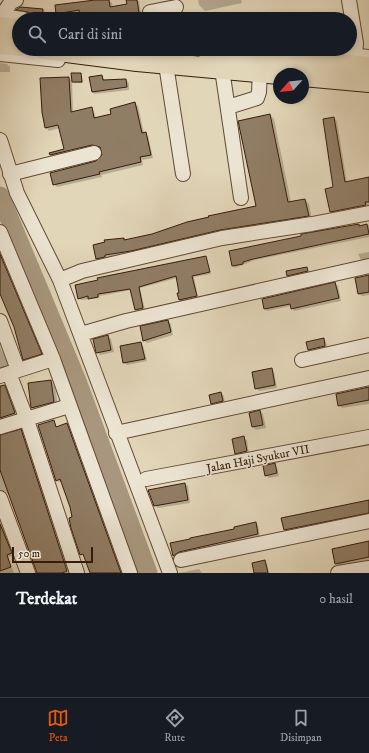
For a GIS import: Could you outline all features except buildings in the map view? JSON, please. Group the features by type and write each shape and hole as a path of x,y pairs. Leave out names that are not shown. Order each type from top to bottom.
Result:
{"highway":[{"path":"0,20 12,26"},
{"path":"0,44 12,45"},
{"path":"82,56 104,60 266,76"},
{"path":"238,56 316,73 369,82"},
{"path":"316,73 364,60"}],"street":[{"path":"0,20 12,2 16,0"},
{"path":"348,0 350,12"},
{"path":"150,12 176,9"},
{"path":"0,20 12,19"},
{"path":"357,45 364,60"},
{"path":"0,54 12,55"},
{"path":"35,56 104,60 167,71 223,76 266,76 257,98 228,107"},
{"path":"303,56 316,73 369,92"},
{"path":"167,71 184,174"},
{"path":"223,76 241,198"},
{"path":"0,140 17,193 60,280 116,433 170,573"},
{"path":"10,174 94,153"},
{"path":"60,280 105,265 222,238 312,224 369,213"},
{"path":"0,232 53,359 130,573"},
{"path":"81,334 126,322 369,266"},
{"path":"0,321 9,373 27,420 77,573"},
{"path":"302,360 369,345"},
{"path":"9,373 53,359"},
{"path":"116,433 369,378"},
{"path":"0,427 69,406"},
{"name":"Jalan Haji Syukur VII","path":"146,479 369,437"},
{"path":"0,498 28,573"},
{"path":"181,560 369,520"},
{"path":"338,573 369,568"}],"waterway":[{"path":"0,196 77,381 148,573"}]}
